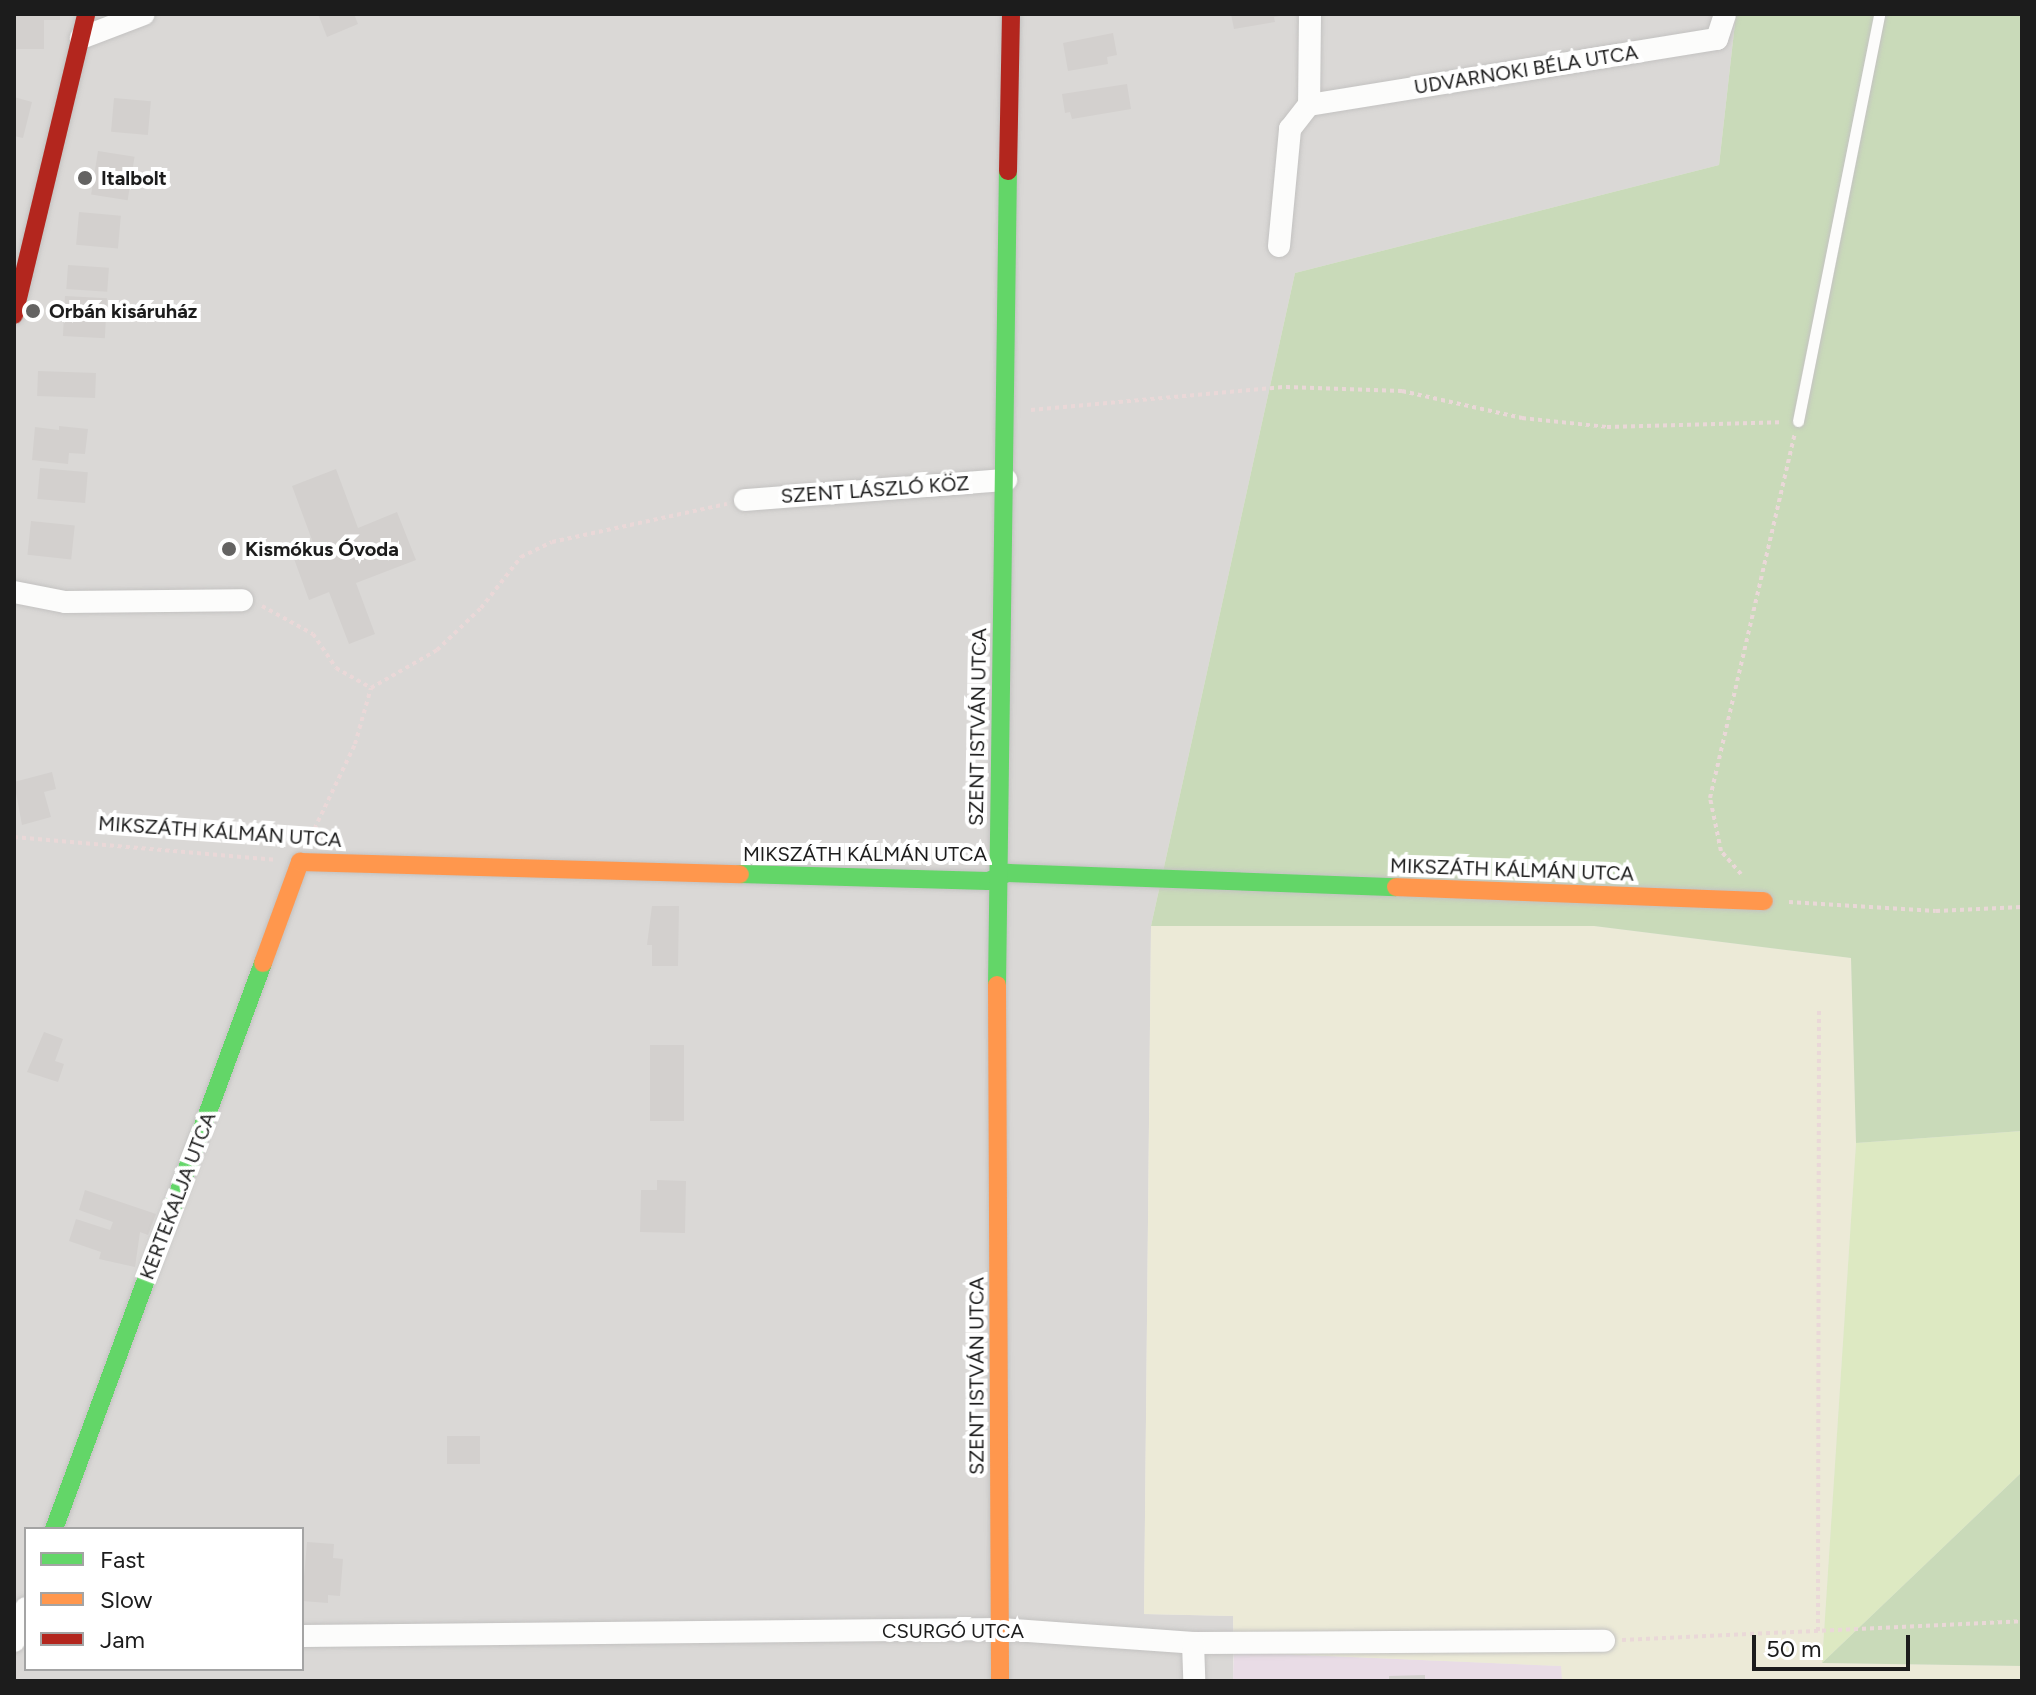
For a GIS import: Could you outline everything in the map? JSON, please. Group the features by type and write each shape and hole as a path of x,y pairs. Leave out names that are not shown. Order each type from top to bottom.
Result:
{"street":[{"path":"14,315 86,14"},
{"path":"81,38 144,14"},
{"name":"SZENT ISTVÁN UTCA","path":"1000,1681 997,877 1006,480 1011,14"},
{"path":"1279,246 1290,129 1309,105 1310,14"},
{"name":"UDVARNOKI BÉLA UTCA","path":"1309,105 1717,39 1725,14"},
{"name":"SZENT LÁSZLÓ KÖZ","path":"745,500 1006,480"},
{"path":"14,592 65,602 242,600"},
{"name":"MIKSZÁTH KÁLMÁN UTCA","path":"300,862 709,875 997,877 1764,901"},
{"name":"KERTEKALJA UTCA","path":"55,1527 300,862"},
{"path":"14,1641 24,1614"},
{"name":"CSURGÓ UTCA","path":"304,1636 1000,1629 1193,1643 1604,1641"},
{"path":"1193,1643 1194,1681"}],"lane":[{"path":"1798,421 1879,14"}],"path":[{"path":"1005,412 1286,387 1402,391 1522,418 1607,427 1798,421 1710,798 1721,851 1764,901 1936,911 2022,907"},
{"path":"300,862 355,744 371,688 437,650 481,608 521,557 552,542 745,500"},
{"path":"242,600 281,612 313,634 336,668 371,688"},
{"name":"MIKSZÁTH KÁLMÁN UTCA","path":"14,837 300,862"},
{"path":"1818,1631 1819,1010"},
{"path":"1604,1641 2022,1621"}],"shaded area":[{"path":"14,14 1736,14 1719,165 1295,273 1151,926 1144,1614 1233,1616 1233,1681 14,1681"},
{"path":"1151,926 1594,926 1851,958 1856,1143 1822,1663 2022,1666 2022,1681 1562,1681 1561,1666 1234,1652 1233,1616 1144,1614"},
{"path":"1234,1652 1562,1666 1562,1681 1233,1681"}],"green space":[{"path":"1736,14 2022,14 2022,1131 1856,1143 1851,958 1594,926 1151,926 1295,273 1719,165"},
{"path":"2022,1131 2022,1472 1822,1663 1856,1143"},
{"path":"2022,1472 2022,1666 1822,1663"}],"building":[{"path":"14,14 60,14 60,20 44,20 44,49 14,49"},
{"path":"318,14 354,14 358,24 327,37"},
{"path":"1231,14 1280,16 1274,17 1275,22 1234,29"},
{"path":"1113,33 1117,55 1107,57 1108,64 1068,71 1063,43"},
{"path":"1127,84 1131,109 1072,119 1070,112 1065,113 1062,94"},
{"path":"14,97 32,102 23,138 14,136"},
{"path":"114,98 151,101 148,135 111,132"},
{"path":"98,151 135,157 128,200 91,194"},
{"path":"79,212 121,216 118,249 76,245"},
{"path":"68,265 109,268 107,292 66,289"},
{"path":"65,296 107,298 105,338 63,336"},
{"path":"38,371 96,373 95,398 37,396"},
{"path":"59,426 88,429 85,454 69,453 68,464 32,460 35,427 59,430"},
{"path":"40,468 88,472 85,503 37,499"},
{"path":"336,469 358,528 397,512 416,560 356,583 375,634 349,644 329,592 309,600 293,556 315,548 292,486"},
{"path":"31,521 75,526 71,559 27,555"},
{"path":"52,772 56,789 44,792 51,817 22,825 14,782"},
{"path":"652,906 679,906 678,966 652,966 652,945 647,945"},
{"path":"44,1032 63,1039 55,1061 64,1064 58,1082 27,1072"},
{"path":"650,1045 684,1045 684,1121 650,1121"},
{"path":"657,1180 686,1181 685,1233 640,1232 641,1190 657,1190"},
{"path":"85,1190 156,1214 148,1235 140,1232 135,1267 99,1259 101,1252 69,1241 76,1219 110,1230 113,1222 79,1210"},
{"path":"447,1436 480,1436 480,1464 447,1464"},
{"path":"307,1542 334,1544 333,1558 343,1559 340,1596 328,1595 328,1603 304,1601"},
{"path":"1425,1675 1425,1681 1389,1681 1389,1676"}],"traffic: fast":[{"path":"997,985 1008,171"},
{"path":"740,874 988,881 1008,873 1396,887"},
{"path":"55,1527 263,963"}],"traffic: slow":[{"path":"263,963 300,862 740,874"},
{"path":"1396,887 1764,901"},
{"path":"997,985 1000,1681"}],"traffic: jam":[{"path":"14,315 86,14"},
{"path":"1008,171 1011,14"}],"place":[{"name":"Italbolt","path":"85,178"},
{"name":"Orbán kisáruház","path":"33,311"},
{"name":"Kismókus Óvoda","path":"229,549"}]}
